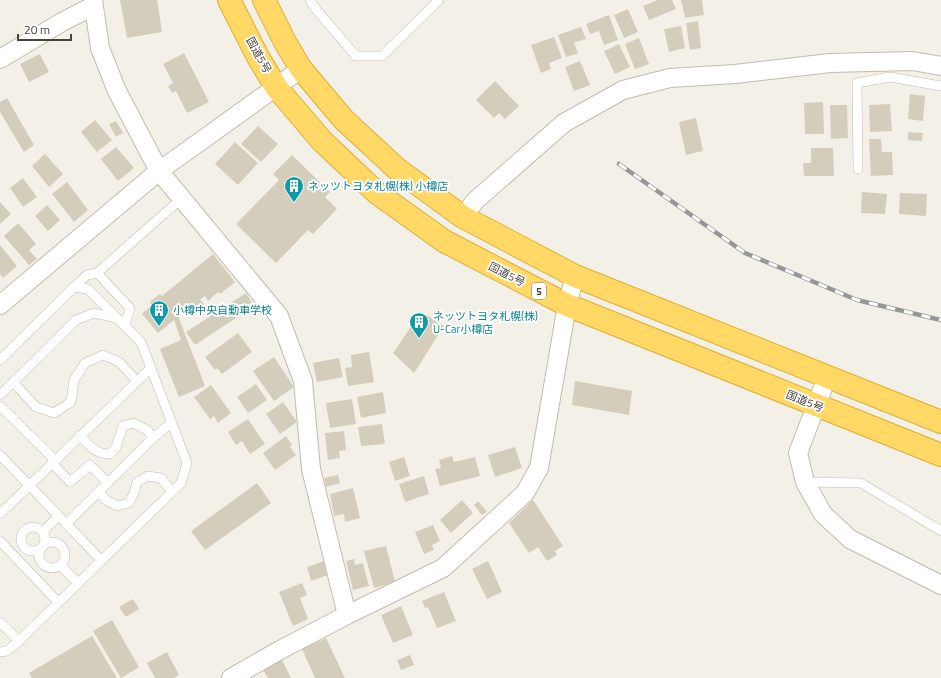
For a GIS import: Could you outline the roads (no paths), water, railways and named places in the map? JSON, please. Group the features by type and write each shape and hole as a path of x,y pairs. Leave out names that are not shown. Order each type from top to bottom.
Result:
{"highway":[{"name":"国道5号","path":"229,0 258,57 276,87 322,141 377,193 444,242 567,305 941,455"},
{"path":"264,0 285,42 301,69 344,120 392,164 463,217 575,276 941,422"}],"street":[{"path":"0,59 93,3 100,48 117,91 159,171 279,316 303,381 311,469 347,615"},
{"path":"463,217 475,201 564,123 623,90 670,78 735,74 830,63 912,61 941,66"},
{"path":"0,305 159,171 301,69"},
{"path":"231,678 280,650 347,615 443,568 525,493 539,468 567,305 575,276"},
{"path":"827,377 798,453 805,482 823,514 850,539 941,585"}],"lane":[{"path":"310,0 356,56 382,56 439,0"},
{"path":"858,169 857,83 890,77 941,86"},
{"path":"0,360 87,275 97,273 182,198"},
{"path":"97,273 130,308 125,326"},
{"path":"0,652 7,651 19,641 181,482 187,463 141,342 88,289 74,287"},
{"path":"0,395 76,320 94,313 117,318"},
{"path":"13,382 36,407 54,413 71,402 74,380 85,363 104,355 119,362 136,380"},
{"path":"0,514 136,380 151,368"},
{"path":"0,406 53,461 70,482 90,465 108,483"},
{"path":"66,524 171,422"},
{"path":"80,435 92,449 102,454 110,454 116,448 123,426 133,423 147,430 153,438"},
{"path":"0,455 101,560"},
{"path":"98,492 106,500 116,506 129,503 137,482 148,476 161,478 171,491"},
{"path":"805,482 861,483 941,531"},
{"path":"43,532 58,516"},
{"path":"42,546 40,549 32,551 28,550 22,545 22,533 28,527 37,527 43,532 45,539 42,546 39,554 41,562 48,568 60,565 63,562 64,554 61,546 50,542 42,546"},
{"path":"0,541 58,602"},
{"path":"60,565 78,583"},
{"path":"0,622 19,641"}],"railway":[{"path":"619,164 745,253 857,300 941,320"}],"place":[{"name":"ネッツトヨタ札幌(株) 小樽店","path":"294,203"},
{"name":"小樽中央自動車学校","path":"159,327"},
{"name":"ネッツトヨタ札幌(株) U-Car小樽店","path":"419,339"}]}
